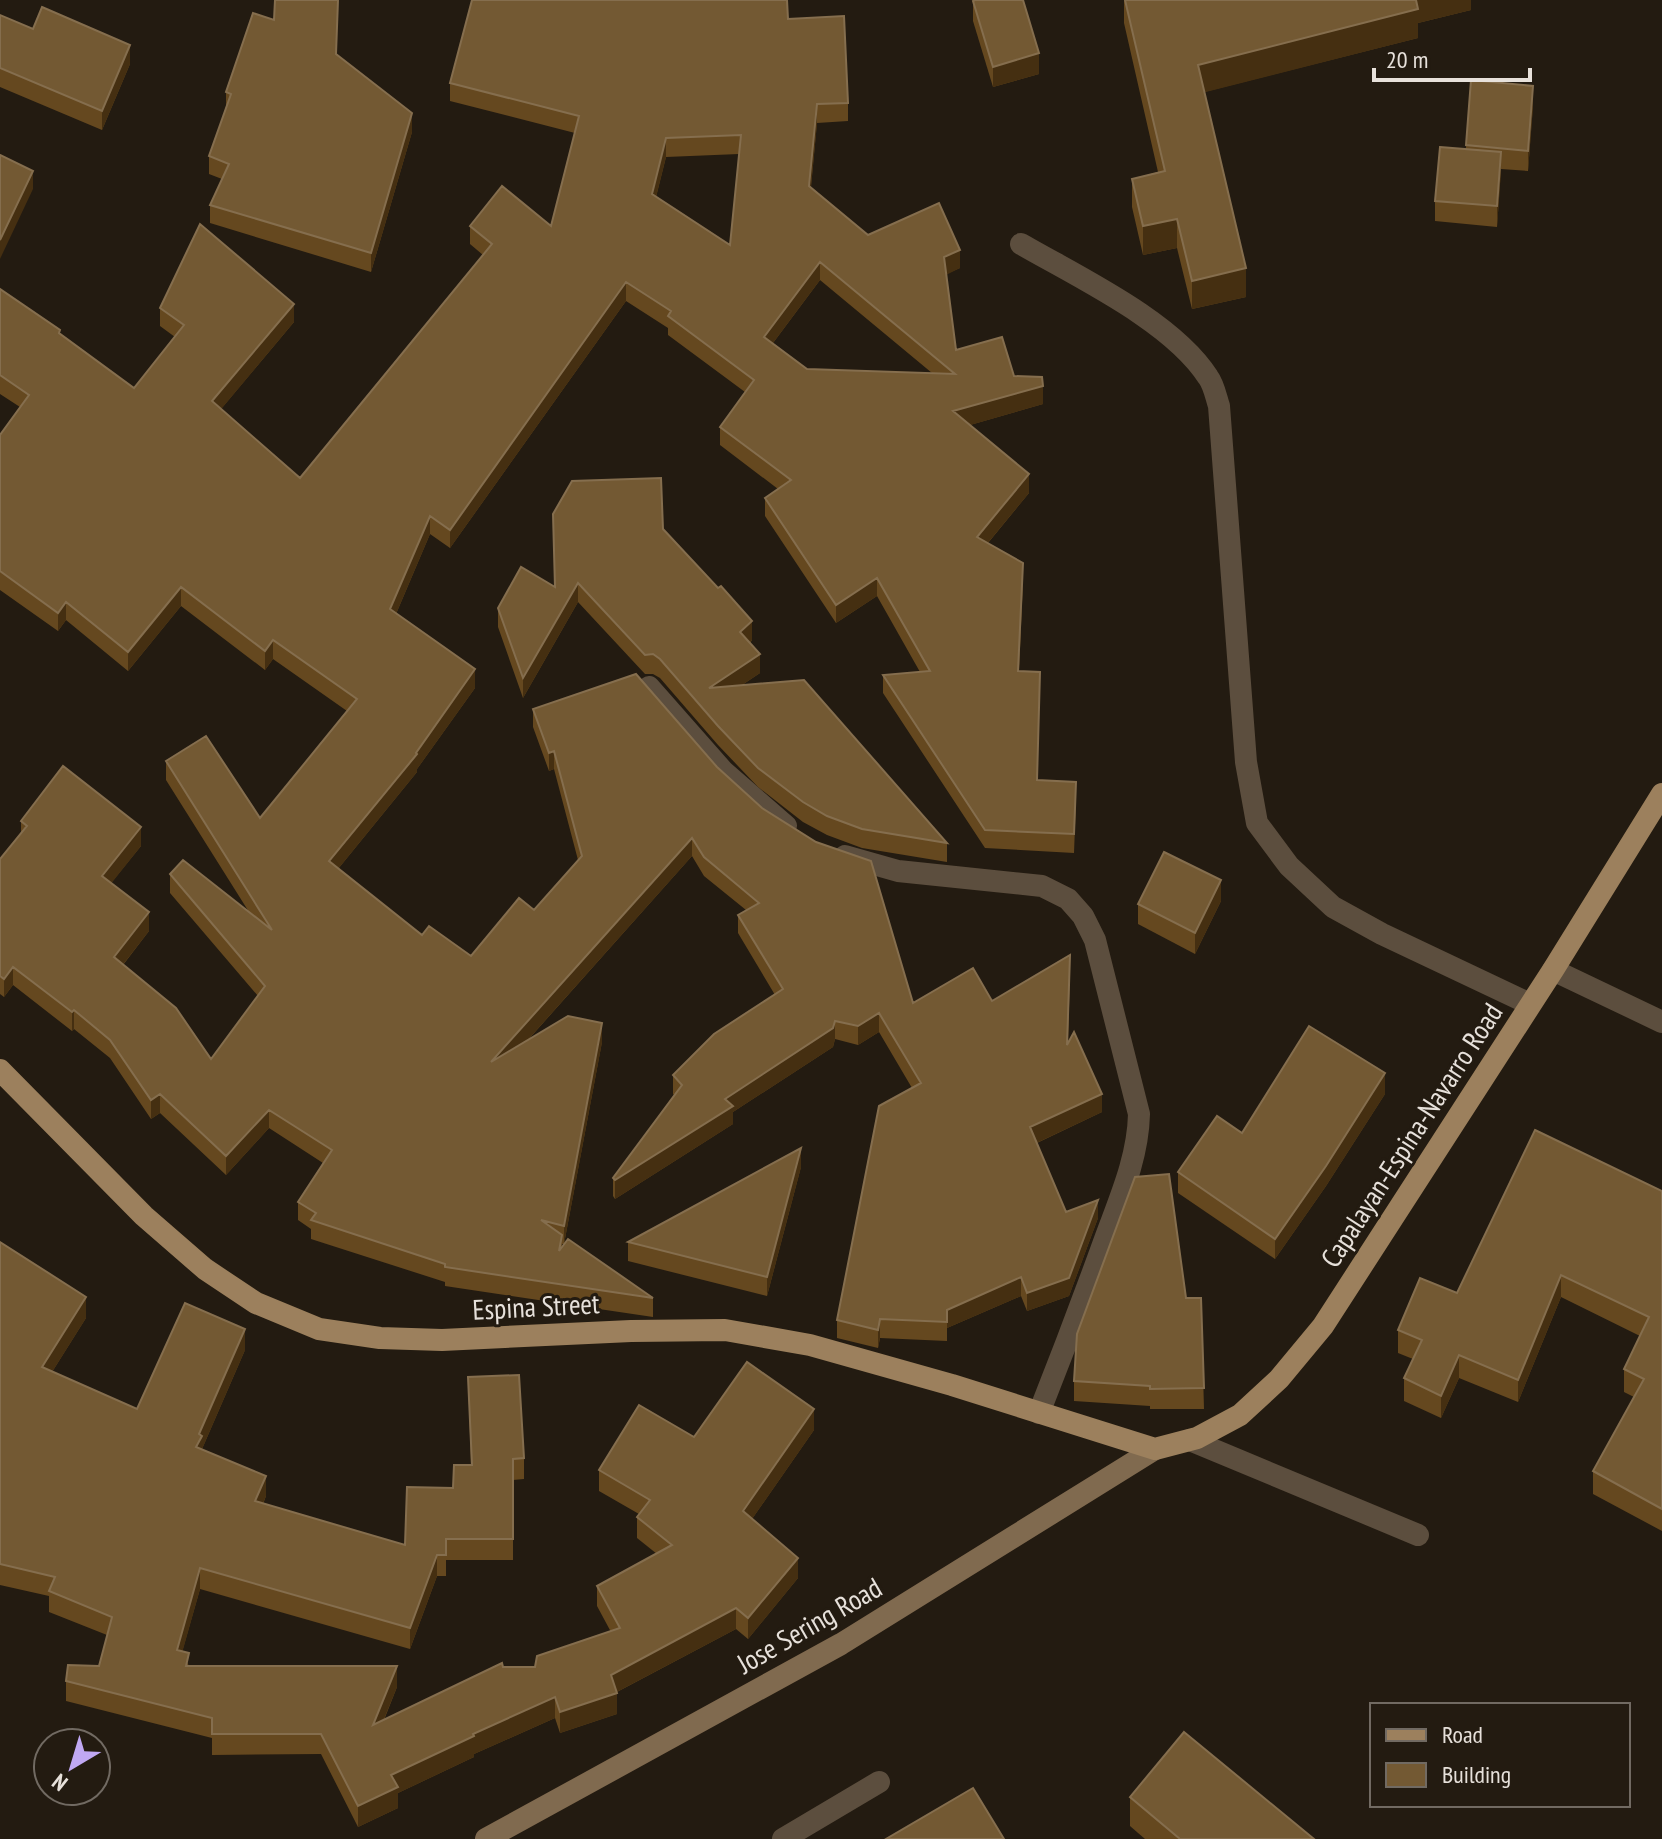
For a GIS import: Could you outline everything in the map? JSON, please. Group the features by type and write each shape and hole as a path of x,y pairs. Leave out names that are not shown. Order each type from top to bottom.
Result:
{"main road":[{"name":"Capalayan-Espina-Navarro Road","path":"1155,1449 1190,1440 1240,1415 1279,1379 1323,1326 1553,970 1662,794"},
{"name":"Espina Street","path":"0,1070 144,1216 205,1269 256,1303 319,1329 380,1338 442,1340 725,1330 810,1345 952,1385 1155,1449"},
{"name":"Jose Sering Road","path":"486,1839 841,1644 1155,1449"}],"street":[{"path":"1021,244 1157,324 1186,350 1210,378 1219,406 1246,762 1257,823 1289,866 1333,907 1382,934 1530,1004"},
{"path":"649,687 723,771 765,811 799,836"},
{"path":"824,849 898,871 1042,886 1068,899 1083,916 1095,940 1139,1114 1138,1138 1105,1241 1039,1413"},
{"path":"1553,970 1662,1022"},
{"path":"1190,1440 1418,1535"},
{"path":"783,1839 879,1782"}],"building":[{"path":"275,0 338,0 336,54 412,113 371,253 210,205 229,164 209,156 231,94 226,92 253,13 274,20"},
{"path":"472,0 787,0 788,19 844,16 848,103 817,104 809,186 868,235 939,203 960,250 944,257 956,350 1002,337 1014,376 1042,377 1043,386 953,411 1029,474 977,537 1023,563 1018,671 1040,672 1037,780 1076,782 1074,834 985,830 883,675 930,671 877,578 836,605 765,498 791,480 720,427 754,380 668,316 671,311 626,282 450,530 430,516 390,609 475,669 417,754 329,861 422,935 429,926 471,956 519,898 534,910 582,856 554,751 549,753 533,709 636,674 717,767 762,808 816,842 871,861 913,1003 973,968 992,1001 1070,955 1067,1045 1074,1032 1102,1094 1030,1127 1066,1212 1098,1200 1069,1278 1027,1293 1021,1277 947,1310 947,1322 880,1319 878,1330 837,1320 879,1106 921,1083 879,1013 858,1026 835,1021 833,1028 725,1099 733,1106 615,1180 613,1178 682,1085 673,1075 714,1034 783,989 738,915 759,903 704,857 692,838 491,1062 568,1016 602,1023 564,1226 541,1220 562,1235 559,1251 568,1239 653,1298 445,1267 445,1264 311,1220 316,1213 298,1202 332,1150 269,1110 226,1156 160,1094 151,1100 110,1040 74,1010 72,1012 13,967 4,979 0,976 0,859 27,826 21,821 63,766 141,827 102,876 149,912 114,957 176,1008 211,1059 265,986 170,874 183,860 272,930 166,761 206,736 260,818 357,699 273,640 265,651 181,587 128,652 66,602 58,613 0,571 0,435 29,395 0,375 0,289 60,330 59,333 134,388 184,325 160,308 200,224 294,304 212,401 300,478 492,244 470,226 502,186 551,226 579,116 450,83","holes":["741,135 730,245 652,194 666,138","820,262 955,374 807,369 764,337"]},
{"path":"975,0 1023,0 1039,53 993,67"},
{"path":"1125,0 1416,0 1418,9 1198,65 1246,268 1192,281 1177,219 1143,226 1132,179 1165,171"},
{"path":"42,7 130,45 102,111 0,68 0,15 33,29"},
{"path":"1471,80 1533,86 1528,151 1466,145"},
{"path":"1440,147 1501,152 1497,206 1435,201"},
{"path":"0,155 33,171 0,240"},
{"path":"661,478 663,529 752,621 740,632 760,654 709,688 804,680 947,843 862,829 827,816 803,802 758,768 660,659 653,654 645,655 578,583 523,678 498,608 521,567 555,587 553,514 572,481"},
{"path":"1164,852 1221,880 1195,933 1138,904"},
{"path":"1309,1026 1385,1073 1275,1239 1178,1172 1217,1116 1242,1133"},
{"path":"1535,1130 1662,1191 1662,1509 1593,1471 1644,1379 1624,1369 1649,1317 1561,1275 1518,1380 1459,1355 1441,1396 1404,1378 1422,1340 1398,1330 1420,1278 1457,1293"},
{"path":"801,1148 767,1277 628,1242"},
{"path":"1169,1174 1186,1298 1201,1298 1204,1388 1150,1389 1150,1386 1074,1381 1077,1334 1135,1177"},
{"path":"0,1242 86,1297 42,1367 137,1409 185,1303 245,1329 196,1447 266,1476 255,1501 405,1545 407,1487 453,1488 454,1465 472,1465 468,1377 519,1375 524,1458 513,1459 513,1539 446,1539 446,1555 437,1555 410,1628 200,1568 177,1650 189,1653 186,1666 397,1666 373,1725 502,1663 503,1667 535,1667 537,1656 620,1628 597,1586 672,1545 637,1517 650,1500 599,1470 639,1405 694,1437 747,1362 814,1409 743,1511 798,1558 748,1618 736,1608 611,1675 617,1693 560,1712 555,1697 391,1775 398,1787 358,1806 321,1734 212,1734 212,1718 66,1681 68,1665 99,1666 112,1617 49,1591 55,1577 0,1564"},
{"path":"1184,1732 1314,1839 1180,1839 1130,1797"},
{"path":"973,1788 1004,1839 886,1839"}]}
